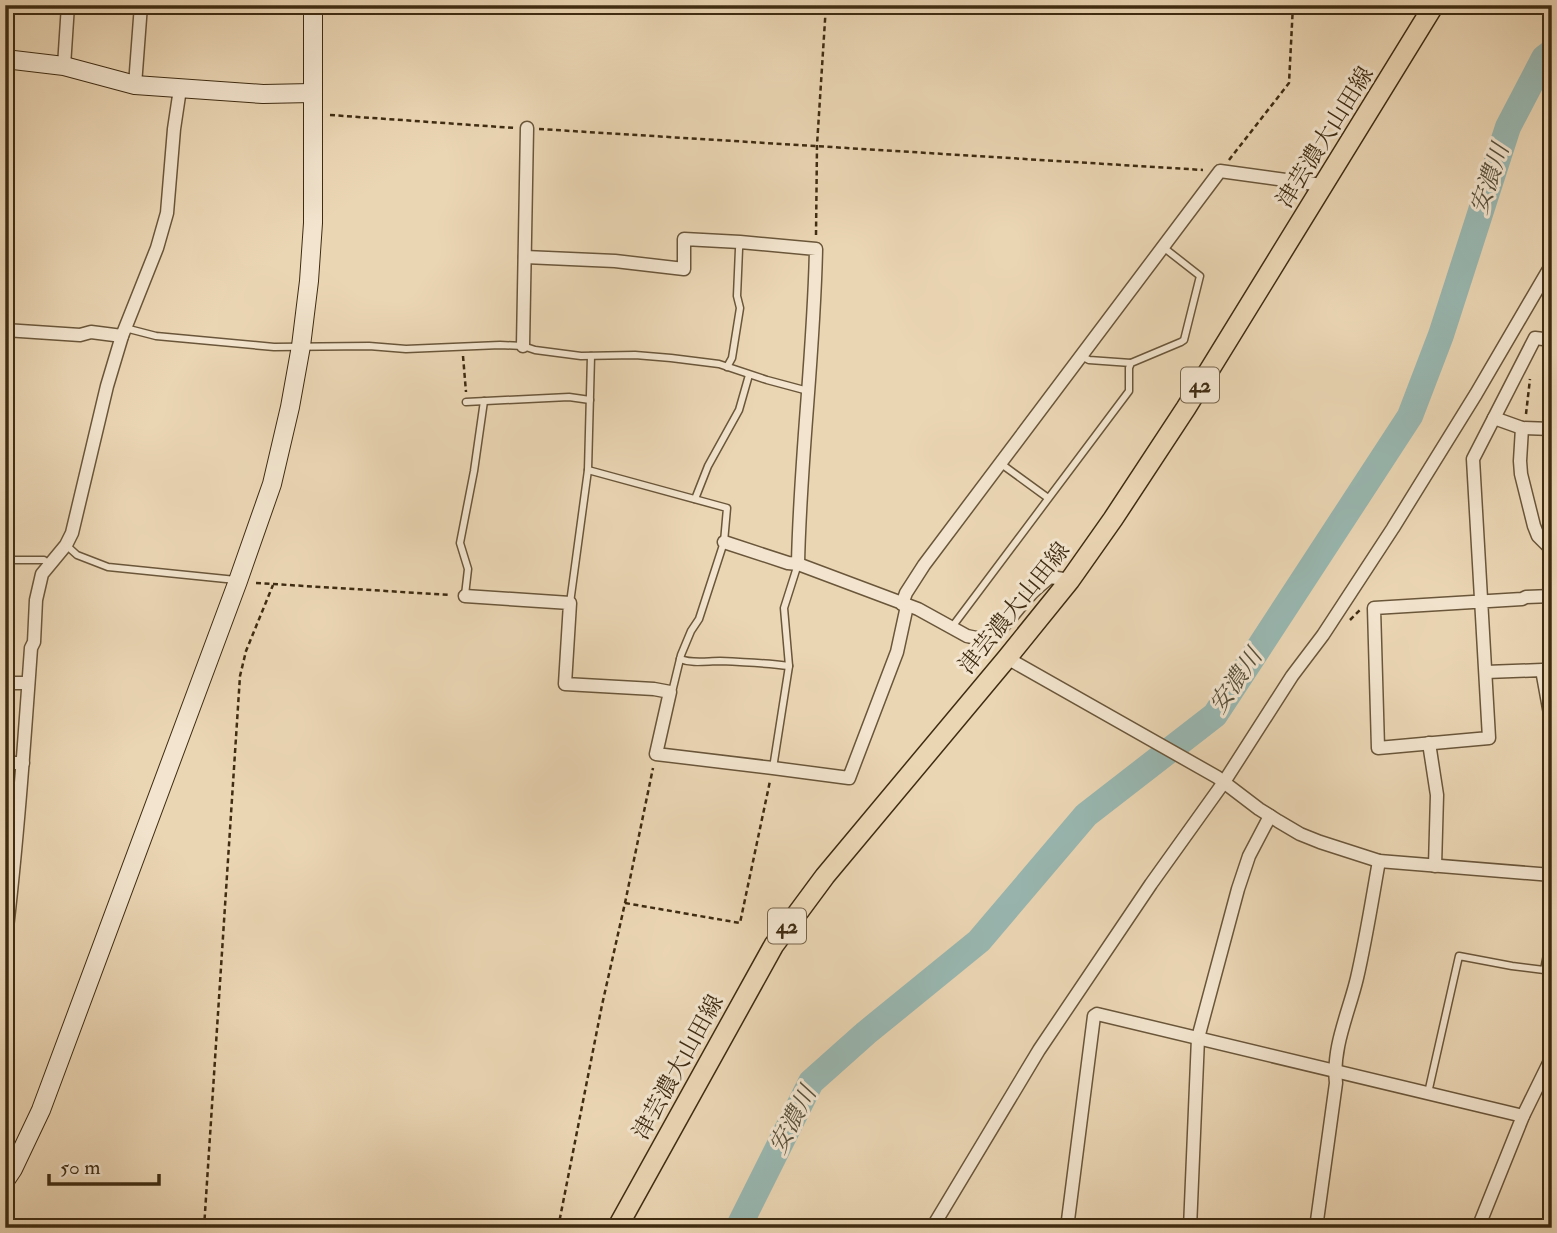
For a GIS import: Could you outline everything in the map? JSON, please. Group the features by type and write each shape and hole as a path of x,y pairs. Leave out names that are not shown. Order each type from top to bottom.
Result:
{"main road":[{"name":"津芸濃大山田線","path":"617,1228 745,995 780,937 833,866 1013,661 1113,519 1179,419 1434,5"}],"street":[{"path":"64,66 68,5"},
{"path":"135,85 141,5"},
{"path":"5,1181 41,1110 272,484 290,407 309,281 313,223 313,5"},
{"path":"5,59 64,66 135,85 262,94 312,93"},
{"path":"5,945 38,587 43,574 72,533 107,386 123,332 157,248 167,213 180,89"},
{"path":"523,346 527,128"},
{"path":"465,596 570,603 565,684 670,692 656,754 849,778 897,652 906,593 924,565 1220,171 1322,185"},
{"path":"525,257 615,261 684,269 684,239 816,249 797,564"},
{"path":"932,1228 1039,1050 1221,779 1323,635 1393,528 1552,264"},
{"path":"5,330 80,335 91,332 123,332"},
{"path":"1552,340 1535,338 1473,459 1482,600 1489,738 1378,748 1374,608 1482,600 1552,596"},
{"path":"1494,418 1524,428 1552,429"},
{"path":"1524,428 1521,474 1538,536 1552,550"},
{"path":"724,542 797,564 918,609 967,636 985,637 995,633 1027,597 1050,577 1070,580"},
{"path":"1013,661 1221,779 1270,816 1300,834 1320,842 1379,861 1552,875"},
{"path":"1486,672 1542,670 1552,725"},
{"path":"5,683 28,683"},
{"path":"1429,744 1437,795 1435,866"},
{"path":"5,763 23,764"},
{"path":"1191,1228 1198,1038 1238,889 1249,856 1270,816"},
{"path":"1316,1228 1341,1034 1356,981 1379,861"},
{"path":"1067,1228 1094,1016 1097,1014 1522,1116"},
{"path":"1478,1228 1522,1116 1549,1063 1552,1062"}],"lane":[{"path":"727,367 732,358 740,308 737,296 741,242"},
{"path":"1081,356 1089,360 1131,363 1181,342 1186,336 1200,276 1163,247"},
{"path":"123,332 274,347 369,346 406,349 500,345 523,346 580,356 635,355 719,364 809,391"},
{"path":"570,603 588,470 591,356"},
{"path":"952,627 1129,391 1131,363"},
{"path":"695,499 708,466 739,410 749,374"},
{"path":"466,402 569,397 590,400"},
{"path":"465,596 468,569 460,543 484,401"},
{"path":"1000,463 1048,498"},
{"path":"588,470 727,508 724,542 699,619 691,631 670,692"},
{"path":"66,545 77,555 108,567 238,581"},
{"path":"5,560 44,561 50,565"},
{"path":"773,768 789,666 784,608 797,564"},
{"path":"680,659 690,662 789,666"},
{"path":"1428,1093 1459,956 1548,970 1552,930"}],"path":[{"path":"816,249 817,145 826,5"},
{"path":"312,114 1220,171 1289,83 1293,5"},
{"path":"462,346 466,402"},
{"path":"1524,428 1531,376"},
{"path":"204,1228 240,676 246,651 273,584 465,596"},
{"path":"558,1228 601,1005 656,754"},
{"path":"625,903 740,923 773,768"}],"waterway":[{"name":"安濃川","path":"738,1228 811,1082 866,1033 979,941 1086,815 1215,715 1410,416 1441,335 1508,127 1544,58 1552,52"}]}
